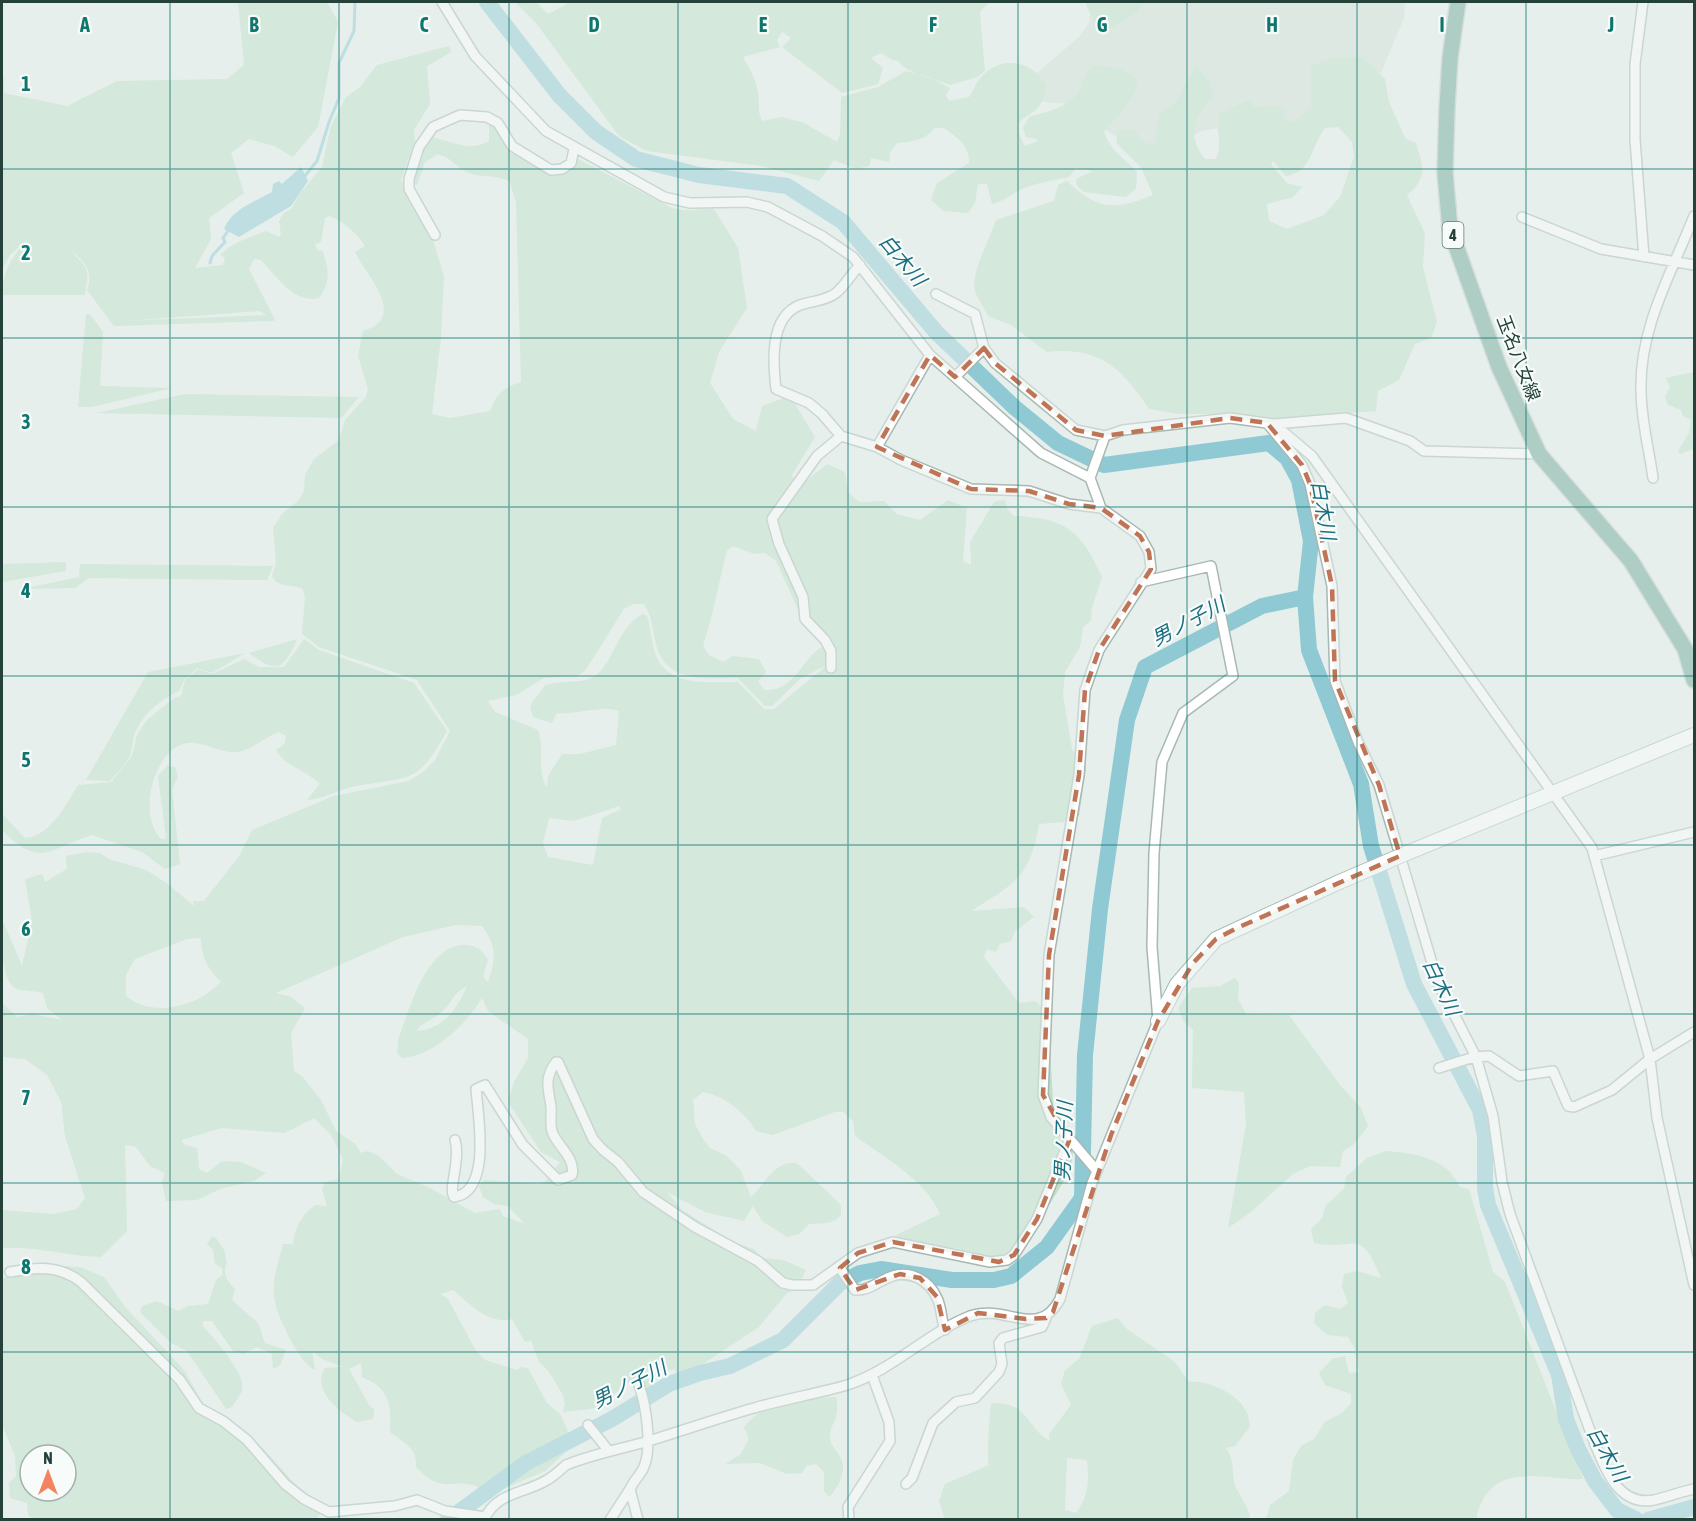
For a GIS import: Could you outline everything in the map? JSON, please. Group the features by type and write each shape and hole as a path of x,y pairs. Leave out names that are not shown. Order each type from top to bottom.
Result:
{"main road":[{"name":"玉名八女線","path":"1458,2 1450,58 1447,108 1445,173 1450,229 1499,368 1539,454 1631,561 1685,649 1695,680"}],"street":[{"path":"442,2 464,42 494,78 546,131 574,149 664,197 690,203 747,202 768,207 822,236 860,265 930,355 1041,453 1091,474"},
{"path":"1643,2 1635,64 1635,140 1640,172 1644,257"},
{"path":"435,236 409,189 409,179 419,147 433,127 460,115 487,117 498,123 512,146 551,170 562,169 571,163 574,149"},
{"path":"1653,478 1641,390 1650,329 1660,291 1677,261 1695,216"},
{"path":"1522,217 1601,249 1695,266"},
{"path":"860,265 837,292 793,309 780,326 775,345 776,389 809,403 841,436 877,447 971,489 1029,491 1069,504 1101,507 1140,536 1149,552 1150,569 1099,650 1085,690 1079,776 1049,955 1042,1095 1051,1117 1096,1171"},
{"path":"936,294 975,314 981,350 1076,430 1105,436 1123,430 1230,418 1270,423 1346,418 1410,441 1424,451 1539,454"},
{"path":"955,377 981,350"},
{"path":"877,447 930,355"},
{"path":"1270,423 1312,456 1551,794 1592,848 1650,1059 1657,1118 1695,1285"},
{"path":"1270,423 1297,458 1310,484 1332,586 1335,681 1358,742 1379,785 1438,983 1475,1057 1493,1116 1502,1182 1510,1214 1607,1473 1626,1496 1639,1501 1695,1489"},
{"path":"831,668 831,651 825,640 805,619 803,597 779,544 771,519 817,456 841,436"},
{"path":"1101,507 1091,474 1105,436"},
{"path":"1141,582 1211,566 1233,676 1183,713 1162,762 1154,853 1152,947 1158,1021"},
{"path":"906,1484 912,1478 933,1423 956,1402 975,1398 999,1372 1002,1364 999,1343 1003,1338 1042,1327 1046,1318 1053,1312 1060,1299 1096,1171 1158,1021 1177,984 1216,939 1407,853 1695,735"},
{"path":"1594,856 1695,832"},
{"path":"1439,1068 1475,1057 1489,1056 1519,1076 1552,1071 1568,1106 1574,1107 1611,1090 1650,1059 1695,1032"},
{"path":"455,1140 458,1159 451,1187 454,1197 466,1192 477,1176 480,1160 476,1089 484,1085 523,1144 558,1180 568,1179 572,1175 573,1166 551,1130 551,1105 546,1091 550,1071 558,1062 593,1139 658,1204 758,1261 783,1283 813,1285 858,1253 893,1242 990,1262 1007,1260 1014,1255 1037,1219 1069,1141"},
{"path":"840,1268 855,1290 867,1290 900,1274 920,1278 929,1285 937,1297 945,1330"},
{"path":"10,1272 56,1269 76,1278 162,1360 180,1380 199,1408 223,1420 247,1440 285,1484 304,1499 329,1512 395,1506 417,1500 445,1511 484,1518 494,1504 507,1495 547,1481 566,1465 608,1450 647,1441 755,1408 847,1385 872,1375 945,1330 978,1314 995,1313 1026,1319 1046,1318"},
{"path":"849,1520 848,1507 890,1441 889,1422 872,1375"},
{"path":"610,1520 644,1468 647,1441 645,1402 639,1385"},
{"path":"588,1425 608,1450"},
{"path":"630,1489 638,1520"}],"highlighted area":[{"path":"984,348 995,363 1076,430 1105,436 1230,418 1267,423 1302,465 1310,484 1332,586 1335,681 1379,785 1400,856 1216,939 1193,963 1158,1021 1111,1135 1053,1312 1046,1318 1026,1319 978,1313 945,1330 937,1297 920,1278 900,1274 855,1290 840,1268 858,1253 893,1242 999,1262 1014,1255 1037,1219 1069,1141 1043,1095 1049,955 1079,775 1085,690 1099,650 1151,569 1149,552 1140,536 1101,508 1069,504 1029,491 971,489 877,447 930,355 955,377"}],"shaded area":[{"path":"1092,2 1405,2 1404,18 1381,73 1335,109 1299,126 1261,121 1202,131 1135,162 1117,137 1062,103 1012,95 1080,36 1089,23"}],"green space":[{"path":"238,2 327,2 338,22 318,127 293,157 274,146 249,139 231,153 244,193 209,218 211,239 195,268 223,265 225,258 220,255 230,247 266,231 279,237 281,234 279,221 283,214 292,208 298,196 322,167 331,126 346,97 360,87 377,65 449,46 451,52 427,66 430,104 414,130 415,140 401,180 432,237 444,276 441,337 432,414 450,418 490,411 501,392 521,382 516,203 510,182 467,172 438,154 425,162 417,185 410,181 414,155 423,135 465,146 481,145 489,141 489,122 498,125 506,143 512,150 541,167 562,170 570,166 576,158 672,208 714,209 738,248 747,308 719,352 710,383 733,419 756,431 762,406 790,396 815,437 792,475 794,483 769,519 799,597 801,616 776,561 765,553 754,554 733,546 727,550 703,646 709,655 723,662 733,656 759,659 766,672 758,681 764,690 783,686 814,653 822,647 828,652 831,645 828,635 806,617 804,597 781,544 774,519 796,489 827,464 845,472 848,492 859,502 884,501 897,514 920,520 948,500 967,508 963,561 971,565 970,542 994,502 1005,500 1008,510 1014,516 1047,520 1070,530 1087,548 1102,577 1092,608 1091,621 1083,627 1080,647 1065,672 1063,695 1072,749 1086,768 1079,816 1063,822 1039,824 1031,857 1018,878 999,894 971,911 1024,907 1034,917 1015,931 1011,941 1000,944 996,952 987,949 984,957 1019,1003 1035,1001 1048,1012 1054,1118 1073,1153 1070,1171 1018,1256 1007,1261 955,1248 902,1242 896,1235 940,1214 934,1202 915,1180 855,1136 853,1121 843,1112 835,1112 773,1135 756,1131 734,1106 719,1097 703,1092 693,1100 695,1124 710,1148 727,1156 741,1171 751,1197 777,1168 790,1163 798,1164 837,1201 841,1206 841,1215 830,1222 809,1224 799,1234 787,1237 762,1221 753,1206 744,1221 705,1212 667,1192 682,1210 733,1242 754,1249 761,1258 783,1260 806,1270 797,1289 787,1293 759,1327 686,1375 680,1376 674,1369 657,1373 651,1379 652,1399 638,1412 625,1417 620,1417 624,1406 639,1395 633,1379 597,1408 563,1412 565,1404 563,1395 549,1372 539,1362 531,1341 525,1342 512,1319 503,1320 487,1316 453,1290 440,1294 448,1299 476,1351 485,1360 517,1370 521,1367 528,1368 547,1403 560,1414 567,1429 571,1447 545,1471 482,1498 478,1487 462,1483 441,1484 426,1476 416,1467 412,1450 390,1432 387,1399 379,1387 362,1377 361,1363 349,1369 369,1405 374,1409 373,1419 357,1422 336,1407 324,1393 322,1377 325,1368 343,1367 322,1359 312,1351 315,1370 309,1366 295,1348 283,1325 275,1304 274,1283 283,1244 293,1244 300,1222 310,1209 315,1205 327,1206 322,1189 325,1182 339,1179 343,1159 331,1135 314,1118 285,1133 222,1128 181,1140 185,1145 197,1148 199,1169 207,1173 222,1161 241,1162 266,1173 254,1181 220,1189 197,1200 166,1201 162,1182 165,1173 150,1166 136,1147 125,1145 127,1231 101,1257 27,1248 2,1248 2,1210 52,1214 77,1209 85,1198 65,1136 61,1102 47,1075 25,1059 2,1057 2,1003 17,1017 32,1014 62,1020 47,1008 43,993 15,988 10,983 4,967 2,919 22,966 32,921 25,879 42,874 45,882 67,869 66,856 87,852 100,853 109,859 146,870 168,884 194,906 193,901 204,901 240,855 252,830 334,796 408,781 422,773 435,760 450,731 417,680 319,647 302,634 305,597 303,589 278,583 272,576 276,563 273,528 282,514 299,500 304,491 305,475 314,459 339,440 345,420 366,397 368,389 358,356 363,331 376,325 383,316 384,307 381,296 355,252 365,246 354,232 334,218 329,216 325,218 321,242 315,245 318,251 322,250 327,269 326,286 319,298 310,299 293,293 261,260 254,259 249,269 275,320 273,321 114,326 87,290 89,272 87,267 70,250 85,266 87,279 85,295 2,295 4,278 10,263 31,236 10,255 2,270 2,75 4,93 67,106 117,81 227,79 244,65","holes":["260,311 266,315 125,321","634,604 644,604 651,619 661,657 668,666 689,676 738,678 765,706 772,706 801,678 827,665 774,709 764,709 738,682 690,681 669,673 661,665 655,653 647,616 643,614 627,627 607,663 595,676 544,686 531,704 533,717 552,723 557,713 604,709 619,711 616,745 580,754 562,754 548,776 547,787 542,775 538,730 495,712 488,701 516,695 544,678 577,676 585,671 624,609","619,806 621,809 602,818 593,865 548,857 543,843 549,818 574,821","456,925 482,926 493,946 494,960 488,982 483,977 488,960 478,948 462,945 449,949 438,957 428,969 413,998 398,1040 397,1053 402,1058 414,1056 437,1045 458,1028 482,998 488,1011 528,1039 528,1058 514,1082 508,1102 541,1152 560,1162 546,1181 539,1184 484,1180 479,1186 483,1197 494,1204 508,1206 525,1224 503,1216 500,1209 475,1213 430,1188 397,1174 379,1156 368,1151 361,1153 355,1144 336,1131 321,1100 302,1076 294,1071 291,1033 305,1008 291,997 276,993 403,937","201,938 206,962 221,982 200,998 175,1007 149,1007 126,996 126,975 135,959 187,939","467,986 459,1003 448,1017 434,1027 416,1031 443,1011"]},
{"path":"515,2 536,2 548,14 571,2 989,2 980,12 985,71 977,77 950,85 933,79 950,88 946,95 949,101 969,97 981,77 998,65 1007,63 1026,66 1041,77 1047,86 1040,105 1019,123 1020,136 1025,146 1038,141 1026,137 1023,128 1029,117 1069,102 1079,91 1092,66 1111,67 1128,72 1138,80 1136,88 1125,108 1104,132 1114,150 1137,172 1136,189 1126,197 1084,192 1077,186 1076,179 1093,171 1076,168 1069,177 1028,187 992,204 987,184 978,184 975,203 968,213 944,211 931,200 937,183 969,163 969,157 965,147 944,128 935,128 927,136 918,140 897,143 890,152 889,162 871,158 869,166 855,169 834,160 819,181 761,166 647,151 619,136 536,23","holes":["782,32 791,38 782,47 842,93 878,84 883,68 871,58 881,53 919,74 906,71 878,87 841,97 840,135 837,142 804,123 782,117 762,121 756,83 743,57 780,47 777,40"]},
{"path":"1086,2 1142,2 1138,12 1099,35"},
{"path":"1362,57 1385,79 1389,102 1405,138 1416,143 1422,165 1418,183 1407,195 1425,234 1423,267 1437,322 1431,338 1415,344 1399,380 1378,391 1376,411 1274,419 1225,414 1178,414 1149,409 1119,371 1107,363 1081,353 1047,352 1011,325 988,316 976,294 974,284 978,266 996,220 1054,201 1058,185 1067,181 1088,198 1107,205 1127,204 1153,195 1141,167 1116,143 1119,130 1134,130 1145,142 1155,145 1159,114 1176,102 1196,65 1210,83 1213,95 1197,119 1195,141 1205,159 1216,159 1219,147 1218,119 1220,113 1249,100 1255,107 1281,106 1287,110 1283,119 1294,122 1311,107 1311,65 1333,58","holes":["1338,127 1352,142 1354,157 1340,197 1324,215 1287,229 1269,221 1267,204 1293,197 1302,187 1287,183 1271,164 1273,161 1286,176 1295,174 1306,164 1325,128"]},
{"path":"86,314 90,314 103,332 100,386 172,388 92,407 78,407"},
{"path":"1694,372 1694,449 1680,454 1678,451 1689,433 1691,420 1683,416 1681,410 1668,405 1665,397 1670,387 1666,378"},
{"path":"185,394 359,397 341,418 97,413"},
{"path":"66,562 66,571 2,582 2,564"},
{"path":"80,564 273,566 267,580 89,578 75,588 21,589 79,577"},
{"path":"297,639 288,657 279,666 266,664 249,653"},
{"path":"304,639 319,650 414,683 447,731 428,761 420,769 401,778 350,787 307,800 320,784 280,756 276,750 285,744 286,736 279,732 247,749 235,752 227,752 198,743 183,744 172,750 163,760 156,772 152,787 150,816 154,829 161,839 166,839 158,776 167,766 175,767 178,777 172,789 180,864 165,869 142,852 92,835 54,850 36,852 15,842 2,830 2,814 25,838 34,836 50,826 57,818 78,785 111,782 132,756 137,735 147,720 174,698 181,696 185,680 198,669 212,674 244,659 259,667 284,667"},
{"path":"245,653 212,673 197,668 185,679 179,691 158,703 146,715 134,736 129,758 110,781 86,780 148,672"},
{"path":"1235,978 1239,983 1238,999 1246,1014 1289,1015 1340,1085 1361,1108 1368,1126 1353,1145 1343,1151 1340,1167 1310,1166 1293,1174 1251,1212 1228,1228 1246,1124 1244,1092 1192,1088 1193,1030 1183,1020 1178,1008 1192,988 1220,986"},
{"path":"1386,1151 1408,1153 1439,1163 1455,1177 1460,1187 1469,1189 1493,1272 1505,1282 1583,1479 1529,1476 1504,1481 1493,1487 1484,1498 1477,1519 1266,1519 1270,1505 1289,1491 1293,1460 1301,1446 1314,1439 1325,1422 1342,1413 1351,1403 1351,1394 1325,1385 1319,1373 1332,1359 1345,1356 1349,1373 1359,1372 1355,1349 1348,1337 1327,1335 1314,1323 1315,1313 1325,1305 1340,1309 1348,1303 1342,1287 1344,1274 1357,1271 1381,1278 1374,1261 1361,1246 1314,1243 1311,1229 1322,1218 1326,1205 1344,1189 1346,1177 1367,1158"},
{"path":"211,1237 216,1238 224,1250 227,1263 225,1274 235,1289 232,1300 258,1323 265,1343 286,1350 280,1365 273,1369 272,1354 257,1347 243,1354 233,1351 212,1321 204,1321 202,1325 228,1356 242,1383 242,1390 237,1399 232,1407 226,1409 187,1351 171,1343 140,1312 142,1306 157,1301 178,1311 188,1306 208,1304 216,1280 223,1274 222,1268 215,1264 213,1249 207,1245"},
{"path":"63,1266 80,1267 104,1277 126,1308 184,1370 204,1405 260,1445 321,1513 317,1518 35,1520 28,1515 27,1503 78,1503 78,1443 18,1443 18,1500 10,1498 9,1483 16,1476 15,1456 2,1425 2,1278"},
{"path":"1118,1318 1127,1329 1175,1362 1189,1382 1214,1386 1230,1394 1243,1406 1248,1415 1250,1427 1235,1446 1226,1448 1232,1461 1235,1485 1250,1519 945,1519 939,1501 945,1484 989,1465 991,1403 1013,1406 1042,1436 1050,1441 1049,1434 1071,1405 1061,1384 1065,1370 1079,1359 1092,1326","holes":["1067,1458 1087,1460 1086,1494 1076,1513 1065,1510"]},
{"path":"836,1397 837,1411 830,1438 841,1459 843,1469 836,1489 829,1497 824,1491 824,1472 816,1464 806,1466 802,1473 787,1474 760,1463 725,1464 741,1454 749,1438 744,1428 762,1412 773,1406 798,1400"}],"water":[{"path":"301,167 308,181 291,206 239,237 224,229 227,222 238,211 272,192 273,184 279,181 282,184"}],"waterway":[{"path":"304,177 317,161 339,98 339,63 354,31 355,2"},
{"name":"白木川","path":"487,2 559,95 596,132 636,159 699,175 787,186 843,222 936,332 1014,407 1058,443 1104,465 1269,443 1287,458 1299,480 1311,541 1305,597 1309,650 1361,784 1371,846 1414,984 1480,1110 1485,1136 1485,1188 1488,1205 1559,1375 1566,1419 1578,1449 1595,1481 1617,1510 1637,1520"},
{"path":"210,263 212,256 225,242 223,238 230,228"},
{"name":"男ノ子川","path":"448,1520 526,1463 612,1419 669,1384 730,1366 783,1340 840,1283 860,1273 881,1269 952,1280 994,1280 1011,1276 1047,1247 1082,1198 1085,1055 1100,909 1127,720 1145,667 1262,606 1305,597"},
{"name":"白木川","path":"1648,1520 1694,1507"}]}
